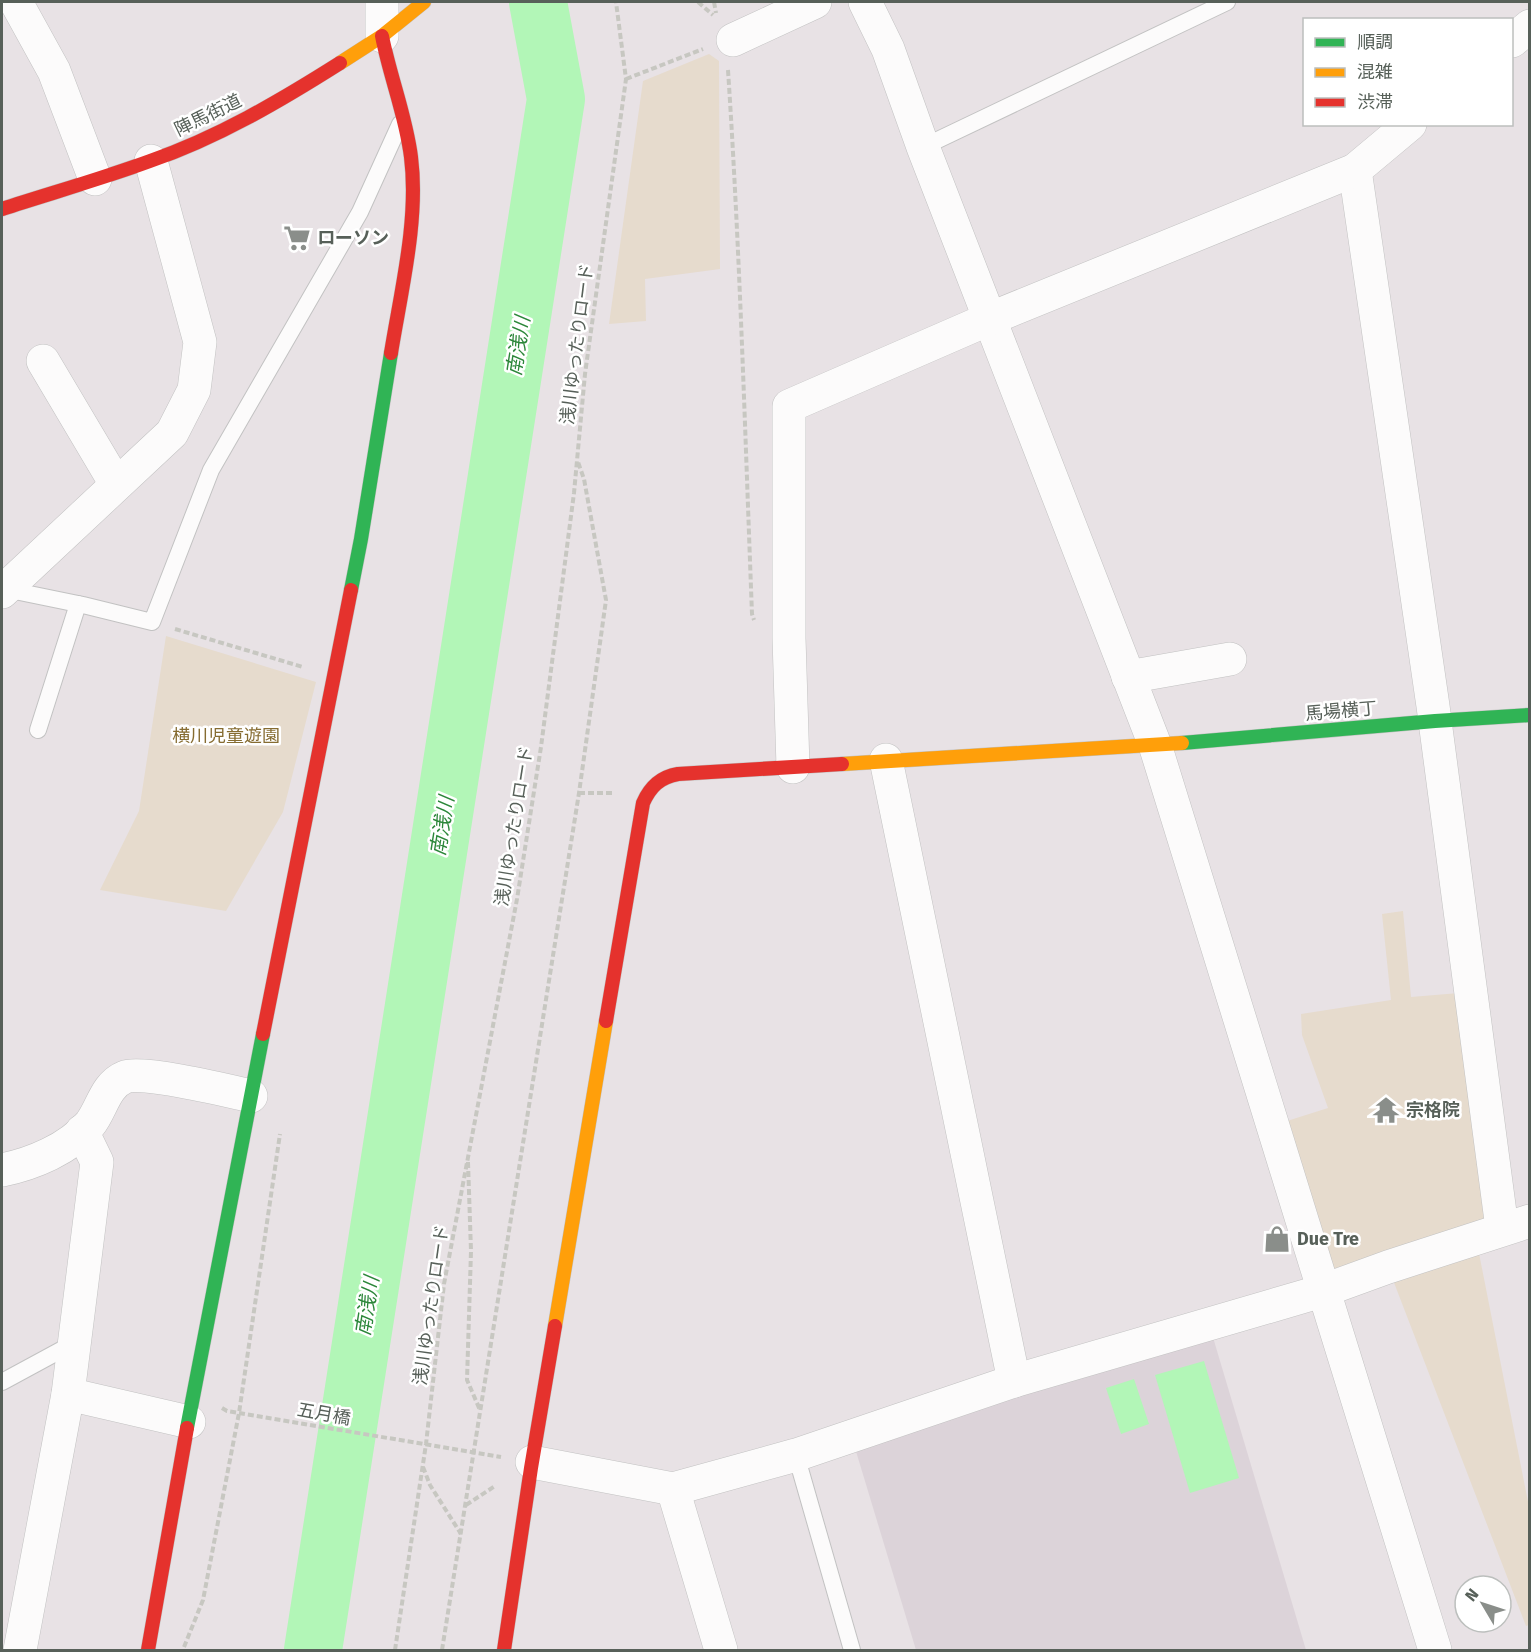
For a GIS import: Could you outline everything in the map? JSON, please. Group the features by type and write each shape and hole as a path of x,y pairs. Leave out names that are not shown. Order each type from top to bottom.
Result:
{"street":[{"path":"16,2 54,71 95,179"},
{"path":"148,1650 161,1567 251,1096 332,676 362,539 403,277 414,193 411,155 382,36 396,7 424,2"},
{"path":"724,49 815,2"},
{"path":"865,2 888,50 989,319 1155,745 1322,1291 1435,1650"},
{"path":"1513,40 1530,26"},
{"name":"陣馬街道","path":"2,209 151,161 214,134 285,96 382,36"},
{"path":"793,767 789,638 789,406 989,319 1355,170 1408,126"},
{"path":"3,589 172,434 194,390 200,342 151,161"},
{"path":"532,1462 673,1489 796,1455 1014,1381 1322,1291 1516,1225 1435,721 1355,170"},
{"path":"43,361 116,484"},
{"path":"1128,677 1230,659"},
{"name":"馬場横丁","path":"504,1650 532,1462 643,803 653,785 665,775 1155,745 1530,715"},
{"path":"886,760 1014,1381"},
{"path":"2,1170 18,1167 66,1145 90,1124 108,1090 124,1077 144,1075 251,1096"},
{"path":"20,1650 68,1394 97,1162 82,1131"},
{"path":"68,1394 189,1422"},
{"path":"673,1489 721,1650"}],"lane":[{"path":"923,147 1227,2"},
{"path":"3,589 152,622 211,470 360,212 403,118"},
{"path":"38,730 78,604"},
{"path":"2,1382 74,1343"},
{"path":"796,1455 852,1650"}],"path":[{"name":"浅川ゆったりロード","path":"395,1650 426,1444 444,1284 517,899 541,747 577,461 586,364 626,79 616,2"},
{"path":"626,79 724,49 739,240 744,450 748,492 752,614 764,631 789,638"},
{"path":"442,1650 579,794 606,600 584,478 577,461"},
{"path":"152,622 332,676"},
{"path":"579,794 620,793"},
{"path":"468,1153 471,1251 467,1380 480,1410"},
{"name":"五月橋","path":"239,1413 532,1462"},
{"path":"423,1466 430,1485 461,1534"}],"shaded area":[{"path":"1212,1334 1306,1650 916,1650 855,1448"},
{"path":"1204,1361 1239,1478 1190,1493 1155,1375"},
{"path":"1134,1379 1149,1424 1121,1434 1106,1388"}],"green space":[{"path":"709,54 719,61 720,269 645,279 646,321 609,324 643,81"},
{"name":"横川児童遊園","path":"166,636 316,682 283,812 226,911 100,890 139,811"},
{"path":"1403,911 1411,997 1471,992 1502,1228 1476,1238 1529,1507 1529,1625 1526,1626 1513,1592 1513,1574 1506,1574 1388,1267 1338,1286 1287,1121 1328,1108 1302,1035 1301,1014 1391,1000 1382,914"}],"waterway":[{"name":"南浅川","path":"313,1650 556,99 538,2"}],"traffic: fast":[{"path":"351,590 391,353"},
{"path":"1182,743 1530,715"},
{"path":"187,1428 263,1034"}],"traffic: slow":[{"path":"340,63 382,36 424,2"},
{"path":"842,764 1182,743"},
{"path":"555,1326 606,1021"}],"traffic: jam":[{"path":"382,36 405,127 413,181 408,255 391,353"},
{"path":"2,209 175,152 271,105 340,63"},
{"path":"263,1034 351,590"},
{"path":"606,1021 643,803 652,788 661,780 678,774 842,764"},
{"path":"504,1650 555,1326"},
{"path":"148,1650 187,1428"}],"place":[{"name":"ローソン","path":"297,238"},
{"name":"宗格院","path":"1386,1110"},
{"name":"Due Tre","path":"1277,1239"}]}
